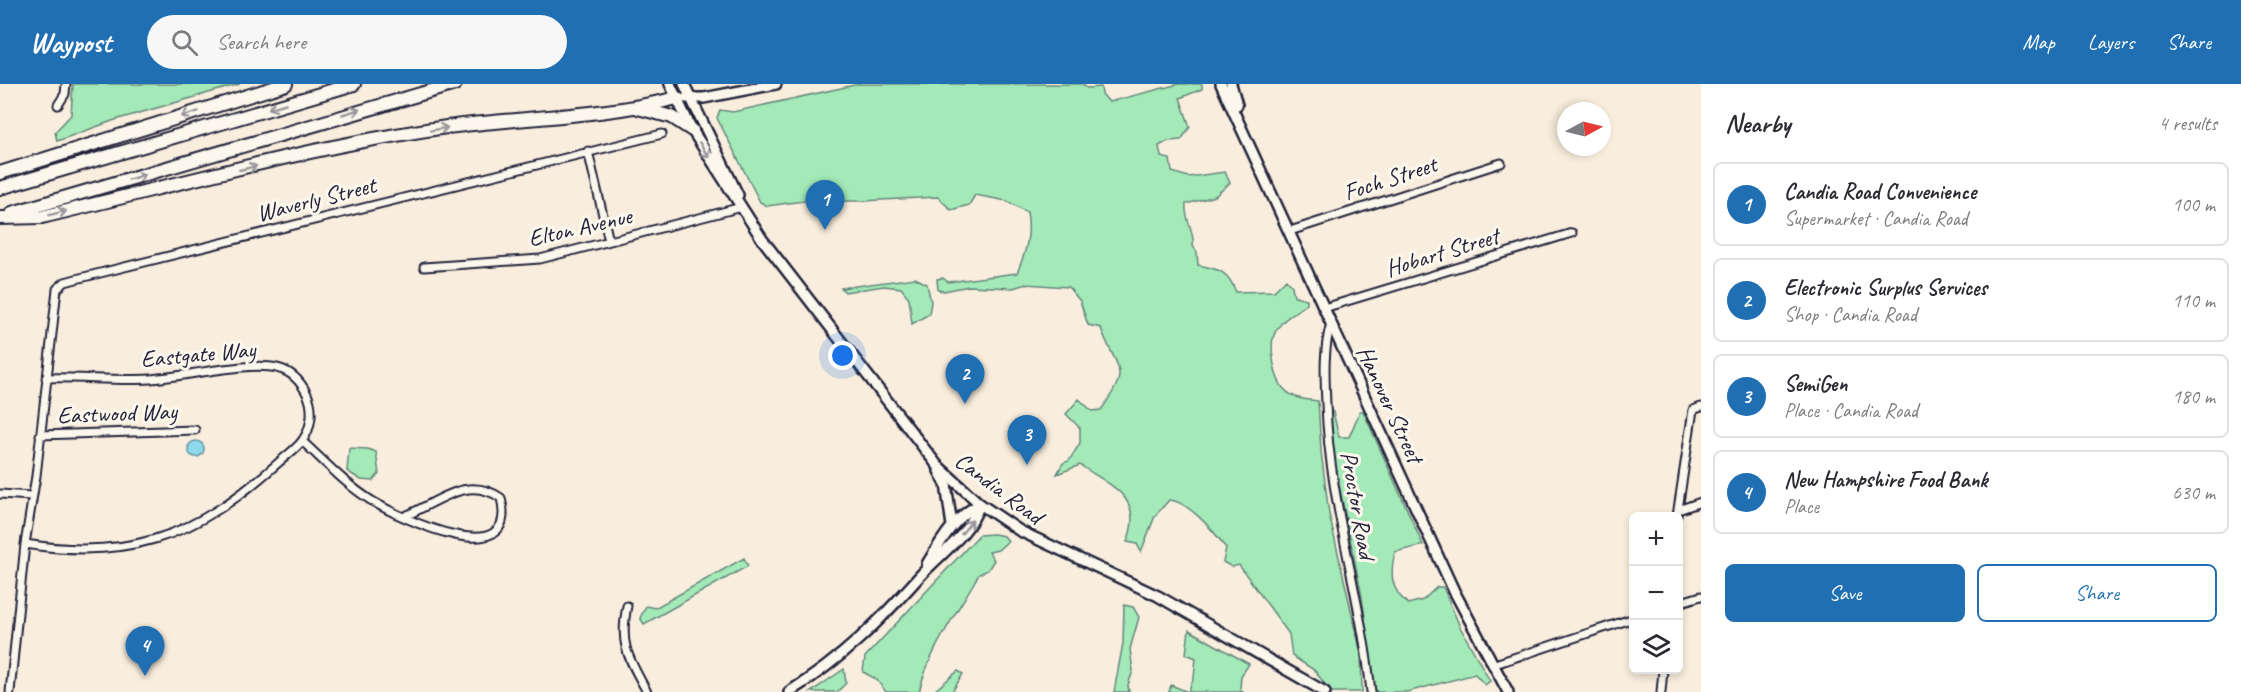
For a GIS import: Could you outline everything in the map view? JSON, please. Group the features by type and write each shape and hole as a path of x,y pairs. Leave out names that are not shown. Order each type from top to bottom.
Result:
{"highway":[{"path":"0,173 285,84"},
{"path":"0,188 354,84"},
{"path":"0,218 455,84"},
{"path":"0,218 42,217 328,149 447,127 634,107 677,98"},
{"path":"634,107 672,117 692,130"}],"main road":[{"name":"Candia Road","path":"670,84 692,130 777,261 937,465 980,504 1042,543 1158,596 1325,692"},
{"name":"Candia Road","path":"684,84 742,207"},
{"path":"677,98 691,98 776,84"},
{"name":"Hanover Street","path":"1221,84 1244,128 1454,591 1508,692"},
{"name":"Hanover Street","path":"1231,84 1244,128"},
{"path":"937,465 946,484 952,526"},
{"path":"920,577 952,526 969,510 980,504"},
{"path":"789,692 870,632 970,525 980,504"}],"street":[{"path":"57,105 64,94 66,84"},
{"name":"Waverly Street","path":"46,378 57,289 65,282 662,134"},
{"path":"588,151 609,241"},
{"name":"Foch Street","path":"1290,231 1501,163"},
{"name":"Elton Avenue","path":"424,267 540,259 742,207"},
{"name":"Hobart Street","path":"1324,308 1572,233"},
{"name":"Proctor Road","path":"1331,323 1326,340 1325,375 1330,458 1371,692"},
{"name":"Eastgate Way","path":"46,378 150,379 259,367 278,368 294,377 310,400 311,418 302,441"},
{"path":"10,692 25,544 46,378"},
{"path":"1677,512 1697,408"},
{"name":"Eastwood Way","path":"40,435 195,430"},
{"path":"25,544 63,550 88,550 157,539 206,518 228,504 253,486 302,441 357,491 374,502 405,516 455,536 476,539 489,536 501,526 505,513 501,498 489,490 476,488 448,495 405,516"},
{"path":"0,494 32,496"},
{"path":"1679,512 1701,502"},
{"path":"1683,601 1701,596"},
{"path":"627,606 622,632 624,642 647,692"},
{"path":"1492,665 1629,620"},
{"path":"1661,692 1663,674"}],"green space":[{"path":"73,84 240,84 115,120 57,141 55,132 71,115"},
{"path":"859,84 1082,84 1087,88 1101,87 1102,94 1109,102 1179,84 1202,84 1202,89 1180,98 1190,127 1181,140 1168,141 1159,146 1161,157 1170,159 1172,172 1188,177 1225,172 1230,183 1215,196 1186,204 1198,265 1222,272 1230,279 1236,292 1274,291 1286,279 1292,286 1294,296 1307,299 1307,304 1288,317 1276,330 1273,355 1278,379 1284,389 1296,397 1318,401 1321,451 1329,514 1361,653 1362,692 1331,692 1314,670 1292,656 1289,634 1239,565 1232,567 1223,562 1226,548 1192,511 1169,500 1155,516 1141,552 1137,544 1127,542 1132,514 1122,494 1080,465 1057,474 1063,463 1069,461 1080,443 1080,428 1066,414 1079,399 1092,411 1101,410 1111,396 1119,377 1119,369 1101,328 1088,325 1080,301 1068,287 1026,284 1013,288 969,286 938,290 937,279 943,278 948,282 1017,273 1027,243 1027,212 1007,201 975,195 969,205 951,210 938,197 803,201 767,206 760,202 717,118 720,110 733,112"},
{"path":"915,278 927,284 931,302 929,314 912,324 909,298 901,288 884,286 845,292 841,288"},
{"path":"1329,409 1333,412 1339,437 1349,437 1360,411 1363,411 1423,545 1395,552 1392,574 1398,593 1408,604 1423,600 1437,587 1443,587 1460,627 1490,681 1485,685 1475,674 1407,692 1375,692 1362,597 1336,470"},
{"path":"349,448 376,452 379,474 373,481 361,480 347,471"},
{"path":"979,535 1004,536 1008,541 998,550 989,552 994,560 988,570 979,574 945,631 930,661 919,692 886,692 876,679 863,672 865,657"},
{"path":"744,558 748,566 644,624 640,618 646,606 655,608"},
{"path":"1124,605 1133,607 1139,617 1130,649 1133,671 1128,685 1129,692 1114,692 1123,643"},
{"path":"1189,630 1249,664 1241,676 1240,689 1243,692 1188,692 1194,677 1196,658 1186,654"},
{"path":"844,669 846,683 837,692 811,692"},
{"path":"958,671 963,674 952,692 928,692 934,691"},
{"path":"1171,685 1188,692 1169,692"}],"water":[{"path":"196,441 204,449 196,457 188,449"}],"place":[{"name":"Candia Road Convenience","path":"825,230"},
{"name":"Electronic Surplus Services","path":"965,404"},
{"name":"SemiGen","path":"1027,465"},
{"name":"New Hampshire Food Bank","path":"145,676"}]}
